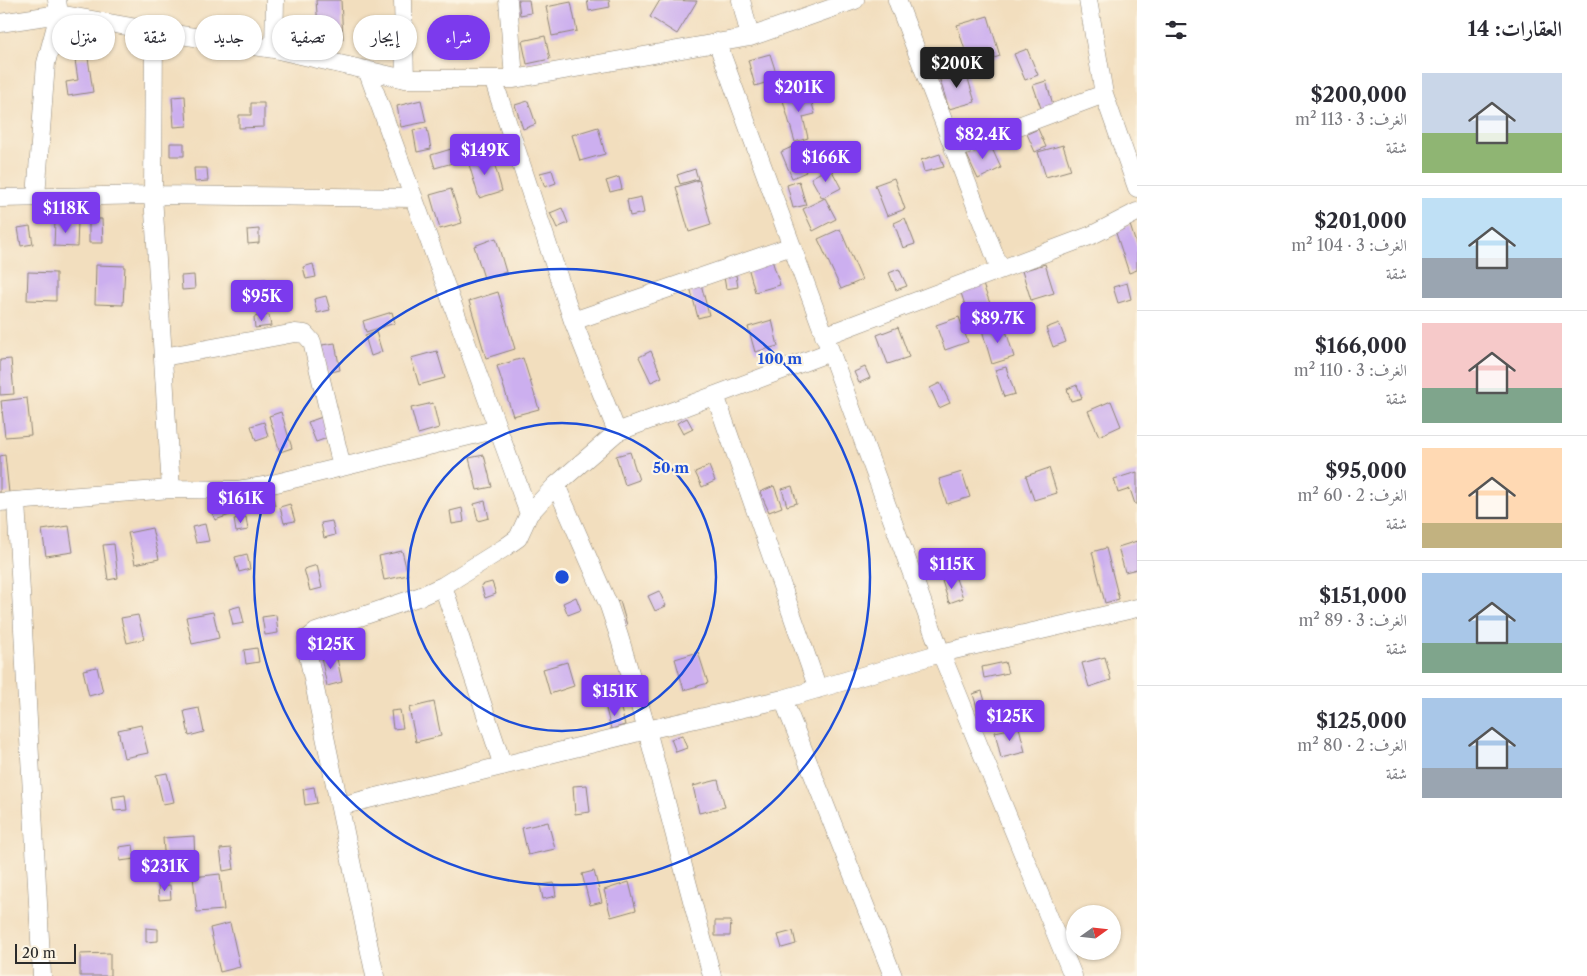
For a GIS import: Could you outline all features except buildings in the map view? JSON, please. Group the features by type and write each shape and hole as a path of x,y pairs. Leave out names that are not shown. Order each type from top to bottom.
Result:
{"street":[{"path":"275,0 275,15"},
{"path":"403,0 405,79"},
{"path":"508,0 514,79"},
{"path":"740,0 750,37"},
{"path":"323,60 405,79 514,79 750,37 855,0"},
{"path":"897,0 1000,270"},
{"path":"1088,0 1104,94 1137,188"},
{"path":"0,22 58,7 125,24"},
{"path":"36,197 46,62 58,7"},
{"path":"185,36 272,49"},
{"path":"717,42 941,653 1073,976"},
{"path":"154,60 153,195 171,490"},
{"path":"367,70 529,514"},
{"path":"494,79 573,320 617,432"},
{"path":"954,150 1104,94"},
{"path":"0,198 153,195 414,198"},
{"path":"375,976 308,655 307,639 316,632 421,596 442,586 504,548 518,538 529,514 556,485 617,432 715,395 827,344 1000,270 1092,235 1137,212"},
{"path":"573,320 792,246"},
{"path":"163,357 295,333 305,334 312,342 342,468"},
{"path":"715,395 818,689"},
{"path":"42,976 8,502 171,490 237,490 264,486 498,429"},
{"path":"556,485 619,636 712,976"},
{"path":"442,586 503,766"},
{"path":"340,806 646,730 783,699 941,653 1137,608"},
{"path":"783,699 893,976"}]}
